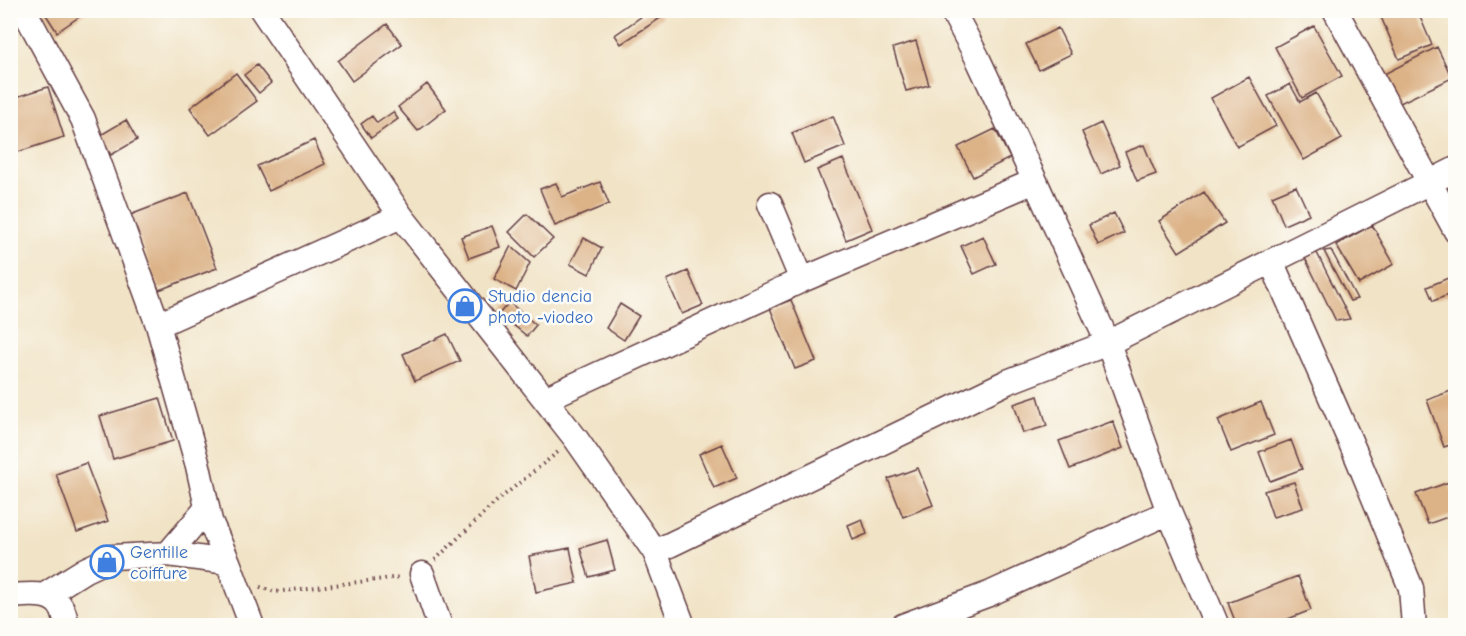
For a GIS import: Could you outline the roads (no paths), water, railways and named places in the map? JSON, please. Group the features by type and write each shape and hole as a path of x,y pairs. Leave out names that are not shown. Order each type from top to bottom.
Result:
{"street":[{"path":"24,10 83,119 158,325 198,466 210,521 252,626"},
{"path":"262,10 401,216 576,439 655,552 683,626"},
{"path":"952,10 977,57 1108,343 1169,512 1217,626"},
{"path":"1335,10 1455,231"},
{"path":"655,552 1007,382 1108,343 1455,169"},
{"path":"545,399 802,280 1035,181"},
{"path":"770,204 802,280"},
{"path":"158,325 401,216"},
{"path":"1271,261 1358,459 1411,588 1414,626"},
{"path":"168,554 207,508"},
{"path":"903,626 989,594 1169,512"},
{"path":"45,595 85,570 113,557 168,554 231,571"},
{"path":"422,574 440,626"},
{"path":"10,596 45,595 56,601 63,609 67,626"}],"place":[{"name":"Studio dencia photo -viodeo","path":"465,306"},
{"name":"Gentille coiffure","path":"107,562"}]}
